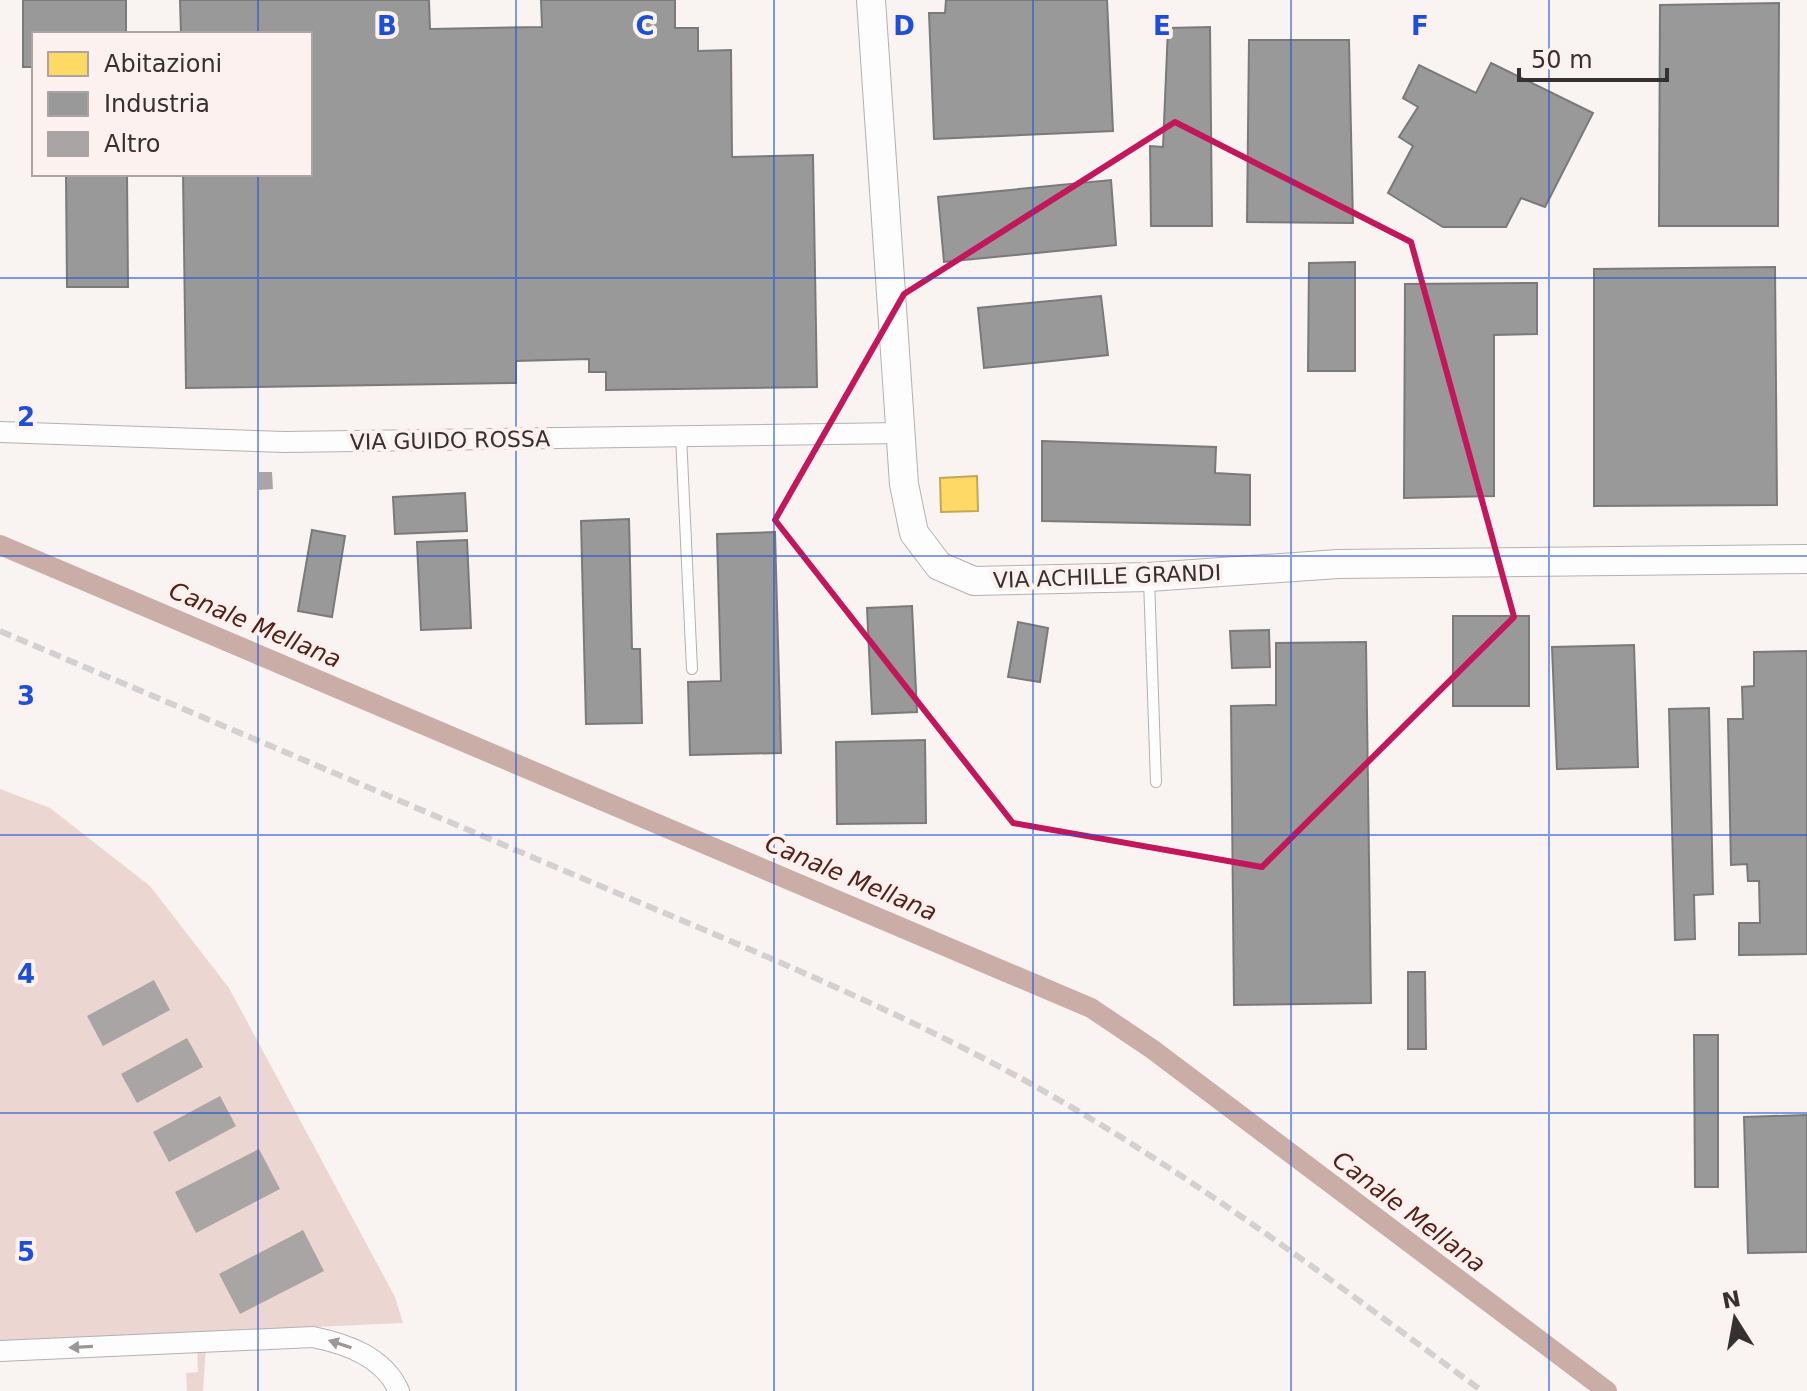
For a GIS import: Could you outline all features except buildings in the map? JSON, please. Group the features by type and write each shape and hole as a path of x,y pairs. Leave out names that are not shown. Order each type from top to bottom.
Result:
{"street":[{"name":"VIA ACHILLE GRANDI","path":"871,0 904,484 914,533 939,566 974,581 1149,577 1338,564 1807,559"},
{"name":"VIA GUIDO ROSSA","path":"0,432 285,442 901,433"},
{"path":"0,1351 313,1337 346,1344 367,1356 386,1371 399,1391"}],"lane":[{"path":"681,436 692,669"},
{"path":"1149,577 1156,782"}],"highlighted area":[{"path":"1175,122 1411,242 1514,617 1262,867 1013,823 775,520 904,294"}],"shaded area":[{"path":"0,789 50,808 150,886 229,988 395,1297 403,1323 0,1341"},
{"path":"206,1347 203,1391 187,1391 186,1373 198,1372 197,1348"}],"waterway":[{"name":"Canale Mellana","path":"0,545 1091,1008 1152,1049 1607,1391"}],"railway":[{"path":"0,631 774,960 979,1056 1046,1092 1175,1171 1482,1391"}]}
